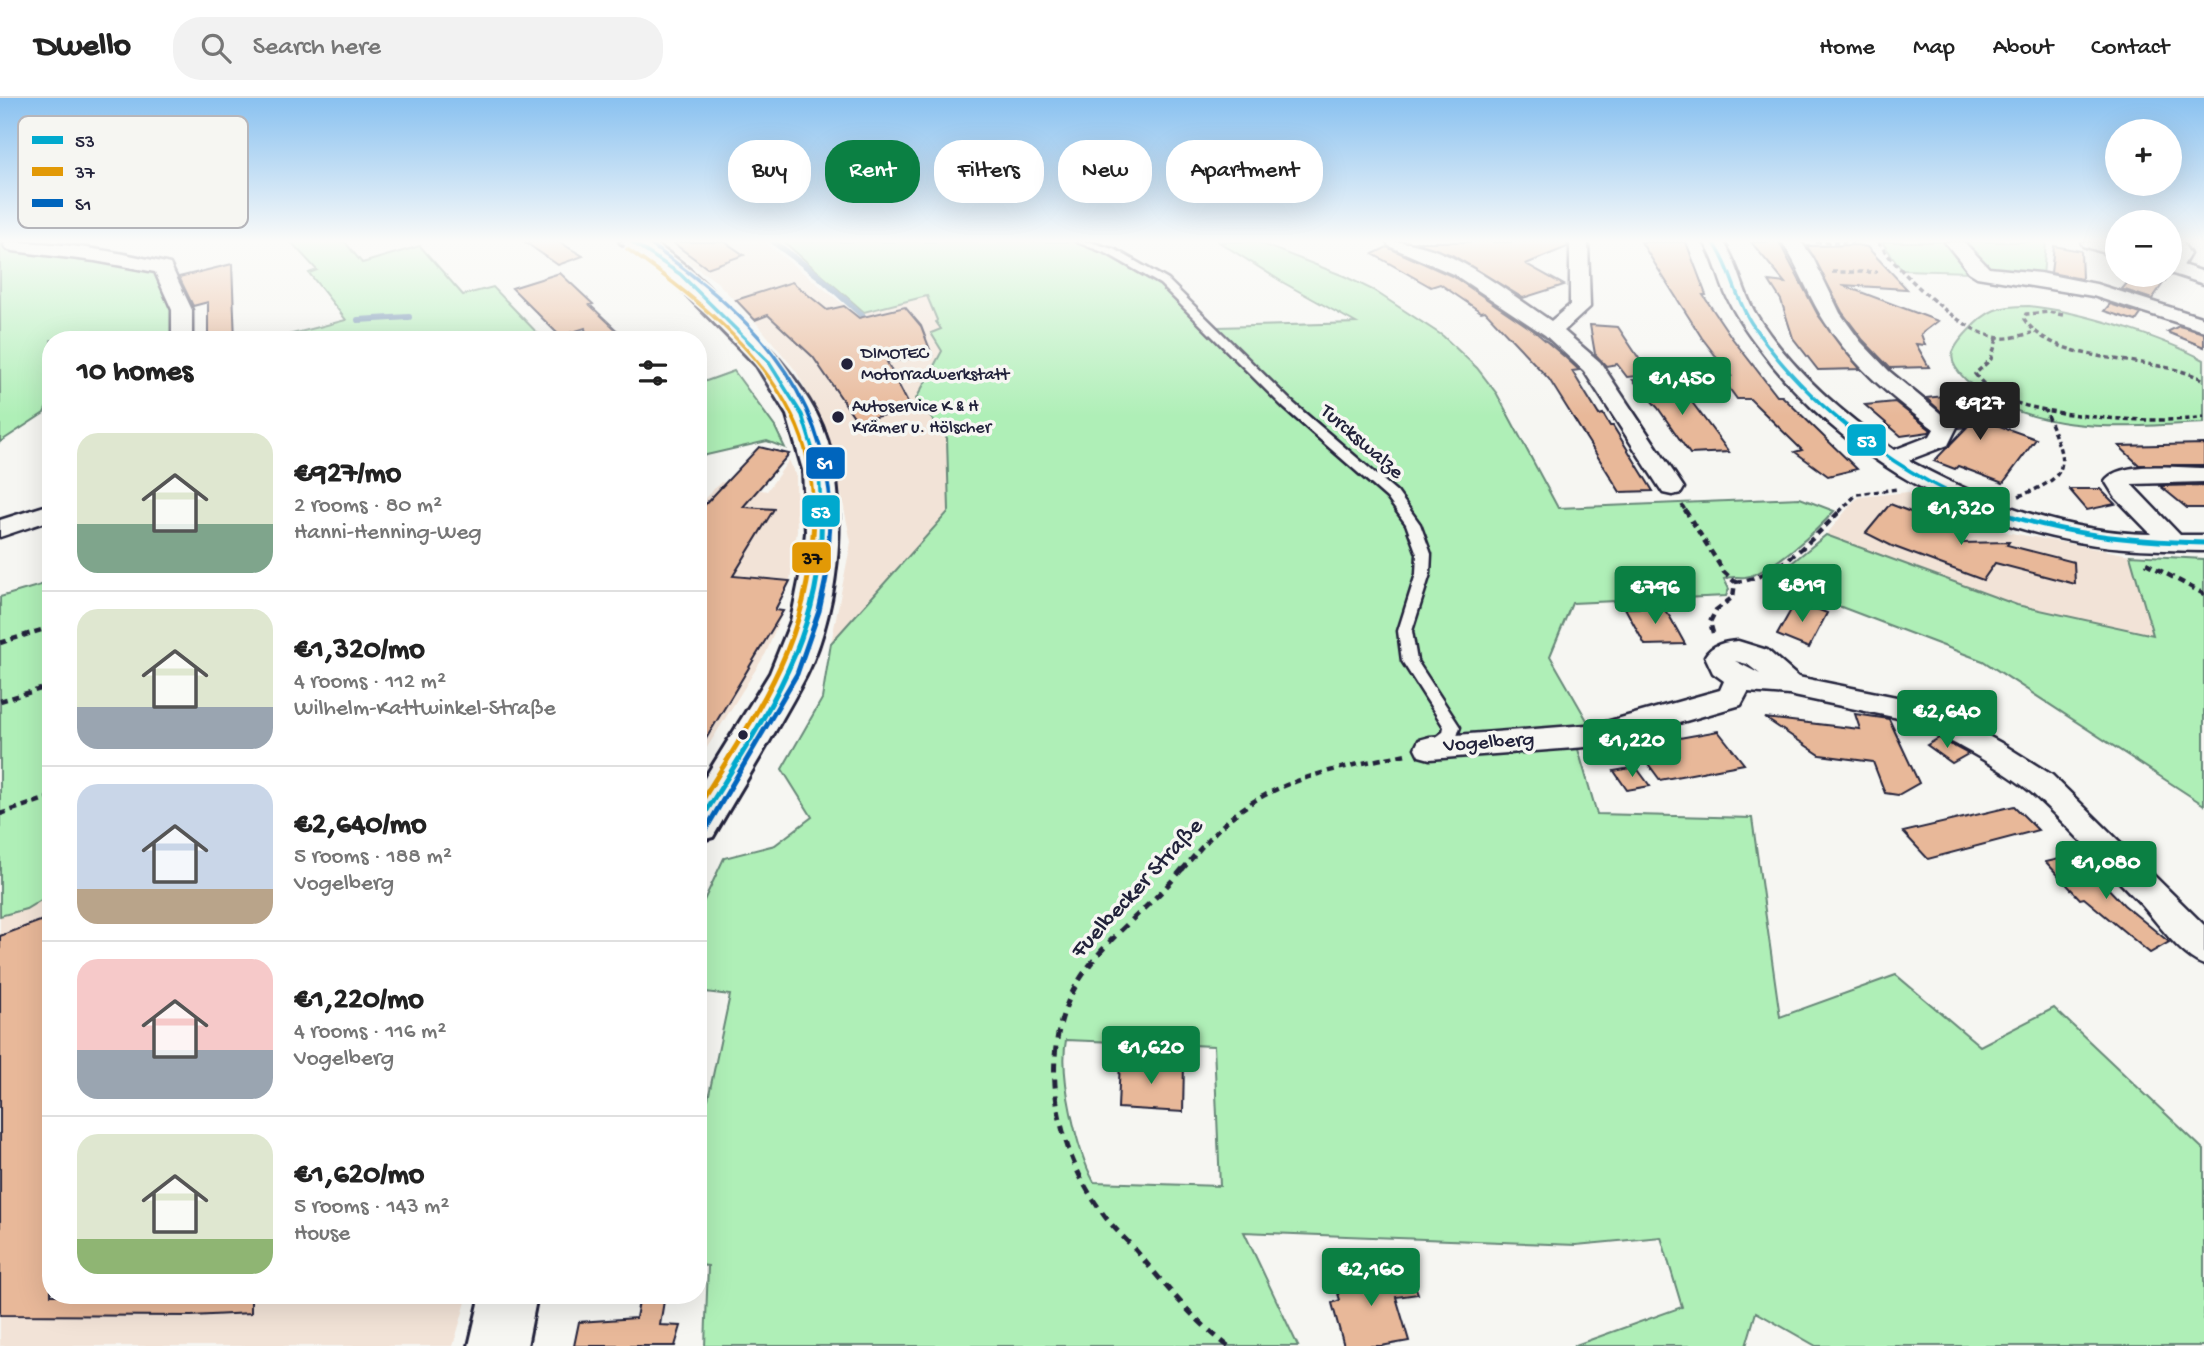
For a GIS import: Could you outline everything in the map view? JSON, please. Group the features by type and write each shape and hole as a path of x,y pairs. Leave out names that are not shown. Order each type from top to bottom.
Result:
{"main road":[{"path":"707,300 768,361 802,415 820,470 822,531 820,562 809,621 788,674 707,810"},
{"path":"498,1346 507,1304"}],"street":[{"path":"177,300 181,310 182,331"},
{"path":"1506,300 1552,331 1592,367 1672,488"},
{"path":"1552,331 1580,307 1580,300"},
{"path":"1739,300 1745,313 1792,375 1835,418 1889,460 1934,486 1996,512 2102,540 2175,544 2204,542"},
{"path":"1823,300 1850,341 1882,377 1945,427 1940,440 1889,460"},
{"path":"2133,300 2204,325"},
{"path":"2175,544 2123,492 2117,481 2131,475 2204,475"},
{"path":"0,529 42,515"},
{"path":"1789,685 1759,657 1741,652 1724,652 1718,656 1723,666 1741,678 1757,684 1789,685 1906,709 1927,716 2010,764 2040,783 2177,919 2204,950"},
{"name":"Vogelberg","path":"1430,748 1599,735 1731,698 1741,678"}],"lane":[{"name":"Turckswalze","path":"1182,300 1288,405 1392,495 1413,524 1424,554 1423,574 1405,631 1410,661 1451,727 1450,735 1430,748"}],"path":[{"path":"1935,300 1997,339 2033,332"},
{"path":"2063,315 2049,312 2026,313 2024,319 2027,329 2065,346 2099,355 2168,366 2204,380"},
{"path":"1997,339 1990,359 1975,374 1981,385 1998,396 2045,410 2116,419 2188,420 2204,417"},
{"path":"2023,495 2045,487 2060,472 2064,462 2063,452 2045,410"},
{"path":"1672,488 1724,572 1735,582 1760,576 1802,550 1857,494 1934,486"},
{"path":"2102,540 2204,594"},
{"path":"1724,652 1710,622 1716,610 1733,597 1735,582"},
{"path":"0,643 42,630"},
{"path":"0,701 42,688"},
{"name":"Fuelbecker Straße","path":"1228,1346 1192,1314 1096,1205 1070,1157 1058,1111 1056,1069 1056,1038 1066,1006 1085,970 1104,947 1174,880 1220,827 1241,809 1308,779 1430,748"},
{"path":"0,814 42,800"}],"shaded area":[{"path":"734,300 838,300 861,318 868,316 864,312 907,300 928,300 942,330 942,351 923,409 947,438 949,511 831,643 851,542 829,435 796,371"},
{"path":"789,460 796,476 797,531 790,581 776,610 783,611 766,653 707,748 707,496 721,482 767,491"},
{"path":"1908,492 1960,517 2006,532 2130,555 2154,635 2017,605 1826,535 1860,497"},
{"path":"42,899 42,1304 465,1304 453,1346 0,1346 0,916 26,909"}],"green space":[{"path":"0,300 171,300 176,312 176,331 42,331 42,414 0,442"},
{"path":"330,300 506,300 535,331 304,331 346,320"},
{"path":"851,300 910,300 864,312"},
{"path":"929,300 1187,300 1217,327 1356,323 1315,300 1389,300 1443,336 1477,368 1497,394 1558,508 1800,498 1834,511 1817,529 1767,568 1745,577 1724,579 1729,589 1726,596 1572,603 1550,656 1592,729 1573,732 1597,814 1752,818 1780,1017 1896,975 1980,1046 2054,1008 2204,1150 2204,1346 1816,1346 1756,1312 1746,1346 1573,1346 1682,1307 1661,1237 1576,1245 1244,1232 1298,1346 705,1346 708,1266 707,1099 730,995 707,992 707,894 724,858 775,845 812,817 782,769 822,699 831,643 949,511 947,438 916,399 942,351 931,333 941,329","holes":["1066,1040 1214,1046 1220,1186 1094,1182 1081,1152 1067,1093 1064,1055"]},
{"path":"2029,306 2071,313 2118,326 2165,342 2204,360 2204,423 2143,426 2079,424 2048,420 2018,411 1991,398 1959,373 1953,361 1954,350 1968,331 1988,313 2001,308"},
{"path":"734,371 775,427 785,448 767,441 707,455 707,381"},
{"path":"1826,535 2017,605 2153,635 2130,555 2204,559 2204,805 1983,661 1765,578 1793,562"},
{"path":"42,585 42,899 26,909 0,916 0,597"}],"building":[{"path":"190,300 233,300 235,331 208,331 208,302 193,306"},
{"path":"524,300 589,300 593,304 590,305 617,331 586,331 585,328 555,331"},
{"path":"736,300 815,300 827,310 844,306 859,318 905,307 921,326 932,355 887,362 911,409 857,421 813,357 768,315 755,320"},
{"path":"1464,300 1489,300 1533,330 1579,370 1572,371 1599,415 1603,414 1610,426 1613,426 1653,491 1620,492 1549,379 1485,311 1481,312"},
{"path":"1678,300 1707,300 1777,396 1782,396 1857,469 1828,476 1795,452 1802,450 1750,399 1737,399 1721,377 1731,376"},
{"path":"1781,300 1810,300 1818,315 1860,369 1818,370 1793,338"},
{"path":"1836,300 1883,300 1938,321 1921,334 1925,345 1916,344 1929,367 1890,368 1863,340"},
{"path":"2110,304 2141,314 2136,321 2104,311"},
{"path":"1590,325 1618,327 1650,375 1627,377 1617,364 1606,366 1595,354"},
{"path":"2179,326 2204,333 2204,347 2167,332"},
{"path":"1670,379 1680,393 1685,393 1729,452 1690,454 1658,408 1633,380"},
{"path":"1953,395 1987,414 1977,418 2036,439 2003,483 1958,466 1955,469 1934,461 1967,427 1959,428 1926,398"},
{"path":"1895,402 1931,430 1901,436 1865,405"},
{"path":"2204,444 2204,465 2139,465 2119,446"},
{"path":"759,447 789,454 743,507 774,509 733,576 790,581 775,610 783,611 707,737 707,502"},
{"path":"2204,485 2204,508 2187,508 2160,486"},
{"path":"2069,489 2100,489 2115,504 2087,510"},
{"path":"1890,504 1916,514 1920,511 1969,530 1961,543 2009,542 2007,545 2074,562 2075,584 1995,563 1983,580 1892,546 1866,533"},
{"path":"1796,601 1827,613 1809,648 1777,635"},
{"path":"1662,607 1685,644 1645,645 1625,608"},
{"path":"1855,714 1889,719 1919,783 1898,795 1885,793 1873,762 1820,755 1765,718 1860,729"},
{"path":"1718,731 1744,764 1660,780 1635,746"},
{"path":"1939,738 1968,754 1952,763 1927,745"},
{"path":"1636,767 1650,786 1627,790 1614,771"},
{"path":"2014,806 2038,830 1928,859 1903,832"},
{"path":"2076,855 2124,905 2169,942 2150,953 2084,898 2080,899 2046,862"},
{"path":"42,920 42,1304 251,1304 251,1313 191,1316 0,1315 0,936"},
{"path":"1120,1060 1184,1063 1183,1112 1118,1108"},
{"path":"1364,1269 1367,1280 1411,1273 1418,1294 1396,1297 1409,1341 1381,1346 1344,1346 1332,1303 1340,1300 1332,1275"},
{"path":"638,1304 664,1304 660,1325 681,1326 675,1346 574,1346 579,1322 636,1318"}],"waterway":[{"path":"846,300 864,317"},
{"path":"358,320 409,317"}],"transit line":[{"name":"37","path":"694,300 742,346 779,393 804,446 814,511 809,579 792,642 761,705 707,792"},
{"name":"53","path":"707,300 768,361 802,415 819,470 822,532 820,562 809,621 788,674 707,810"},
{"name":"S1","path":"707,827 797,674 819,611 826,578 831,510 821,444 798,388 761,341 720,300"},
{"name":"53","path":"1739,300 1767,344 1831,412 1867,441 1946,490 1988,509 2077,534 2109,539 2204,543"}],"place":[{"name":"DIMOTEC Motorradwerkstatt","path":"847,364"},
{"name":"Autoservice K & H Krämer u. Hölscher","path":"838,417"}]}
